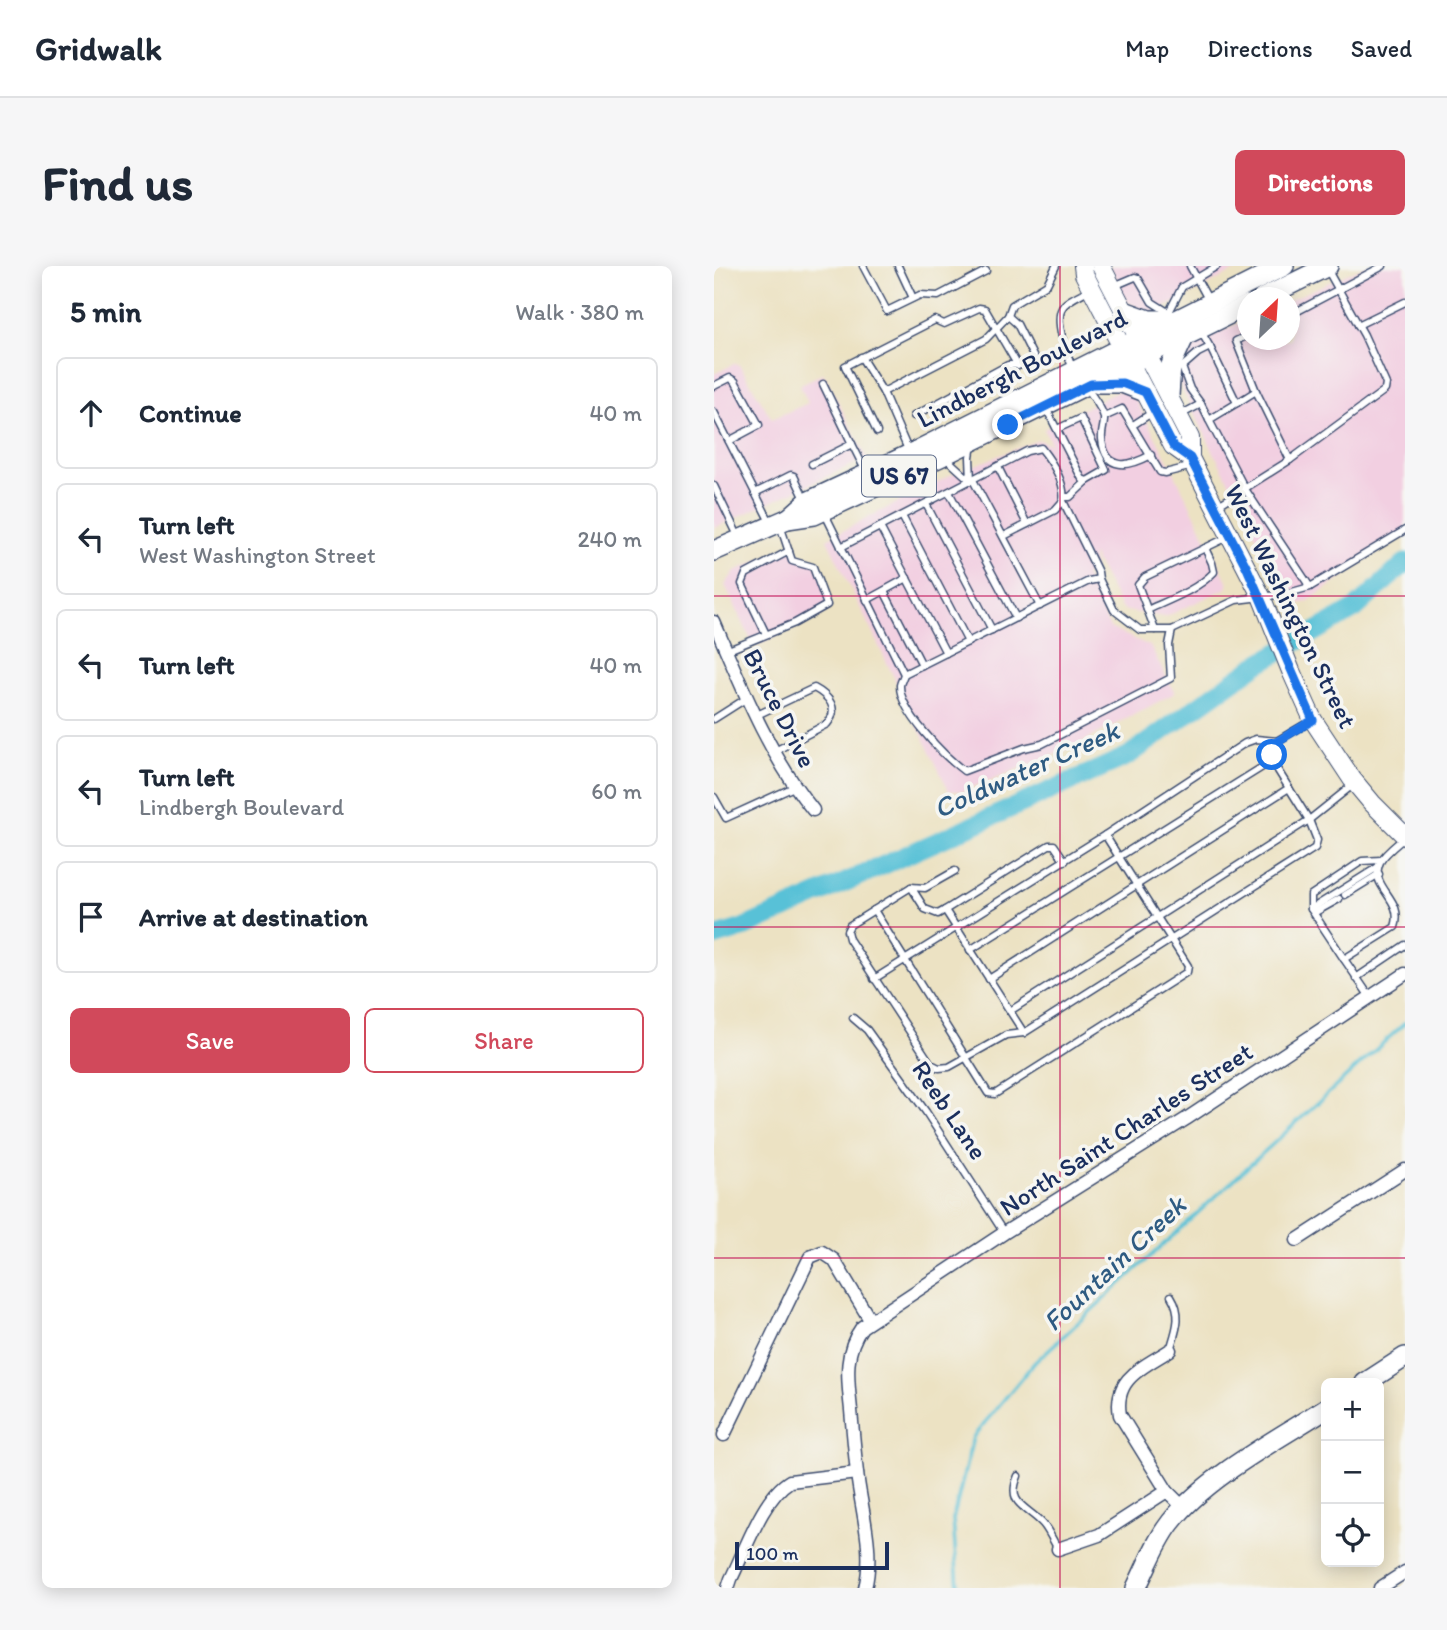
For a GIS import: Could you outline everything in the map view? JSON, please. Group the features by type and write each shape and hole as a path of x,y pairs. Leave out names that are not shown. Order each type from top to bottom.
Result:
{"main road":[{"path":"1083,266 1091,288 1135,351"},
{"path":"1103,266 1124,311 1135,351"},
{"path":"1285,287 1327,266"},
{"name":"Lindbergh Boulevard","path":"815,506 942,456 1089,385 1135,351 1182,324 1210,303 1276,268"},
{"name":"Lindbergh Boulevard","path":"1182,324 1237,308"},
{"path":"1124,311 1149,320 1182,324 1162,403"},
{"name":"Lindbergh Boulevard","path":"815,506 868,475 1074,370 1135,351"},
{"name":"West Washington Street","path":"1135,351 1145,392 1178,415 1190,438 1191,462"},
{"name":"West Washington Street","path":"1135,351 1162,403 1173,446 1191,462 1216,507 1261,596 1313,720 1356,783 1405,836"},
{"path":"1089,385 1122,383 1145,392"},
{"name":"Lindbergh Boulevard","path":"740,540 780,523 814,515 815,506"},
{"name":"US 67","path":"714,551 740,540"},
{"path":"1373,1378 1404,1360"},
{"path":"1136,1588 1160,1537 1184,1508 1219,1478 1321,1411"}],"street":[{"name":"Bruce Drive","path":"714,622 722,650 747,698 794,787 813,810"},
{"name":"North Saint Charles Street","path":"870,1320 1186,1119 1405,974"},
{"path":"1297,1240 1405,1170"},
{"path":"724,1434 810,1256 822,1252 834,1260 870,1320 856,1336 849,1354 847,1373 868,1551 869,1571 865,1588"},
{"path":"1170,1350 1134,1373 1122,1385 1117,1401 1120,1415 1167,1491 1184,1508"},
{"path":"729,1588 768,1503 781,1486 790,1481 857,1473"},
{"path":"1058,1549 1099,1535 1167,1491"},
{"path":"1380,1588 1405,1572"}],"lane":[{"path":"863,266 887,311 920,295 938,296 986,271"},
{"path":"898,266 913,298"},
{"path":"883,392 986,339 1008,316 1012,305 1047,284 1056,266"},
{"path":"1190,266 1210,303"},
{"path":"1182,324 1182,287 1217,266"},
{"path":"1216,507 1290,460 1385,390 1386,384 1327,266"},
{"path":"1300,309 1384,266"},
{"path":"1112,286 1138,278 1152,302 1210,347 1237,404"},
{"path":"1074,370 1063,344 1060,315 1064,305 1091,288"},
{"path":"1358,325 1405,302"},
{"path":"877,432 845,366 935,320 944,324 979,308 985,309 1018,366"},
{"path":"914,416 1008,365 1026,365 1034,358 1017,324 1008,316"},
{"path":"1210,347 1182,367 1190,389 1245,489 1310,587"},
{"path":"1240,350 1256,391 1290,460"},
{"path":"862,357 883,392 910,454"},
{"path":"714,386 730,378 736,381 759,425 729,441"},
{"path":"823,384 868,475"},
{"path":"1089,385 1104,417 1102,443 1107,456 1113,462 1129,465 1151,455"},
{"path":"1209,420 1256,391"},
{"path":"1133,425 1162,403"},
{"path":"1178,415 1200,404"},
{"path":"1046,406 1082,479 1087,481"},
{"path":"1104,417 1122,409 1160,472 1166,473 1191,462"},
{"path":"714,412 755,493 780,523 792,561 813,567 827,605 789,625 722,650"},
{"path":"1057,429 1081,418 1106,470 1087,481 1070,497 1063,499"},
{"path":"972,480 970,457 973,442"},
{"path":"811,464 852,444"},
{"path":"841,547 1027,451 1041,449 1050,459 1065,492 1063,499 1055,510 1004,536"},
{"path":"942,456 972,480 1040,606"},
{"path":"998,467 1027,524"},
{"path":"755,493 791,475 794,477 841,547 904,674 900,686 904,699 924,734 964,771 1024,748 1042,744 1171,678 1169,645 1172,630"},
{"path":"714,486 740,540"},
{"path":"949,492 1016,618"},
{"path":"1063,499 1114,610 1140,630 1172,630 1236,600 1285,594 1310,587 1405,530"},
{"path":"714,507 722,503"},
{"path":"926,503 992,630"},
{"path":"902,516 968,642"},
{"path":"880,527 946,653"},
{"path":"1155,630 1138,585 1145,577 1230,536"},
{"path":"1147,610 1208,579 1214,572 1205,548"},
{"path":"766,634 742,584 746,574 789,551"},
{"path":"867,600 907,578"},
{"path":"904,674 1089,581 1099,579"},
{"path":"884,591 922,665"},
{"path":"757,715 814,688 825,694 830,701 832,718 827,724 775,751"},
{"path":"714,719 747,698"},
{"path":"956,871 925,888 911,887 850,925 847,931 849,939 874,979 931,1064 939,1068 949,1066 1006,1035 1024,1033 1315,848 1317,840 1309,820 1272,761 1271,748 1313,720"},
{"path":"874,979 1105,835 1245,743 1256,739 1278,741"},
{"path":"970,950 1272,761"},
{"path":"1010,1011 1309,820 1356,783"},
{"path":"714,797 726,818 794,787"},
{"path":"989,979 1289,788"},
{"path":"874,910 988,1093 995,1094 1187,972 1188,966 1105,835"},
{"path":"1313,911 1342,897 1379,867 1405,836"},
{"path":"911,887 925,909 938,914 1049,845 1054,845 1065,860"},
{"path":"1344,959 1395,927 1401,912 1402,905 1379,867 1362,861 1311,895 1313,911 1356,978 1370,998"},
{"path":"1313,911 1379,867"},
{"path":"945,910 1024,1033"},
{"path":"1356,978 1405,946"},
{"name":"Reeb Lane","path":"853,1018 867,1030 926,1112 1004,1233"},
{"path":"1170,1350 1178,1314 1178,1306 1171,1296"},
{"path":"1018,1476 1013,1489 1014,1499 1044,1525 1058,1549"}],"shaded area":[{"path":"1110,266 1244,266 1158,311 1146,313 1128,302"},
{"path":"1365,266 1405,266 1405,532 1307,602 1291,605 1179,383 1177,369 1184,356 1198,343 1237,324 1237,350 1300,350 1300,295"},
{"path":"736,363 772,419 808,403 800,385 823,373 867,458 714,528 714,374"},
{"path":"1118,391 1133,395 1173,470 1228,583 1227,588 1165,617 1127,611 1121,608 1092,554 1094,570 1085,575 1110,628 1150,646 1175,693 1073,747 963,791 949,791 827,539 953,474 1038,440 1051,444 1044,429"},
{"path":"790,548 814,561 832,598 827,612 754,646 725,585 735,571"}],"waterway":[{"name":"Coldwater Creek","path":"714,937 743,928 1128,756 1256,665 1355,609 1405,563"},
{"name":"Fountain Creek","path":"958,1588 953,1519 973,1437 1034,1363 1405,1023"}],"route":[{"path":"1008,425 1091,384 1122,383 1145,392 1173,446 1190,458 1216,507 1261,596 1313,720 1278,741 1271,748 1272,755"}]}
